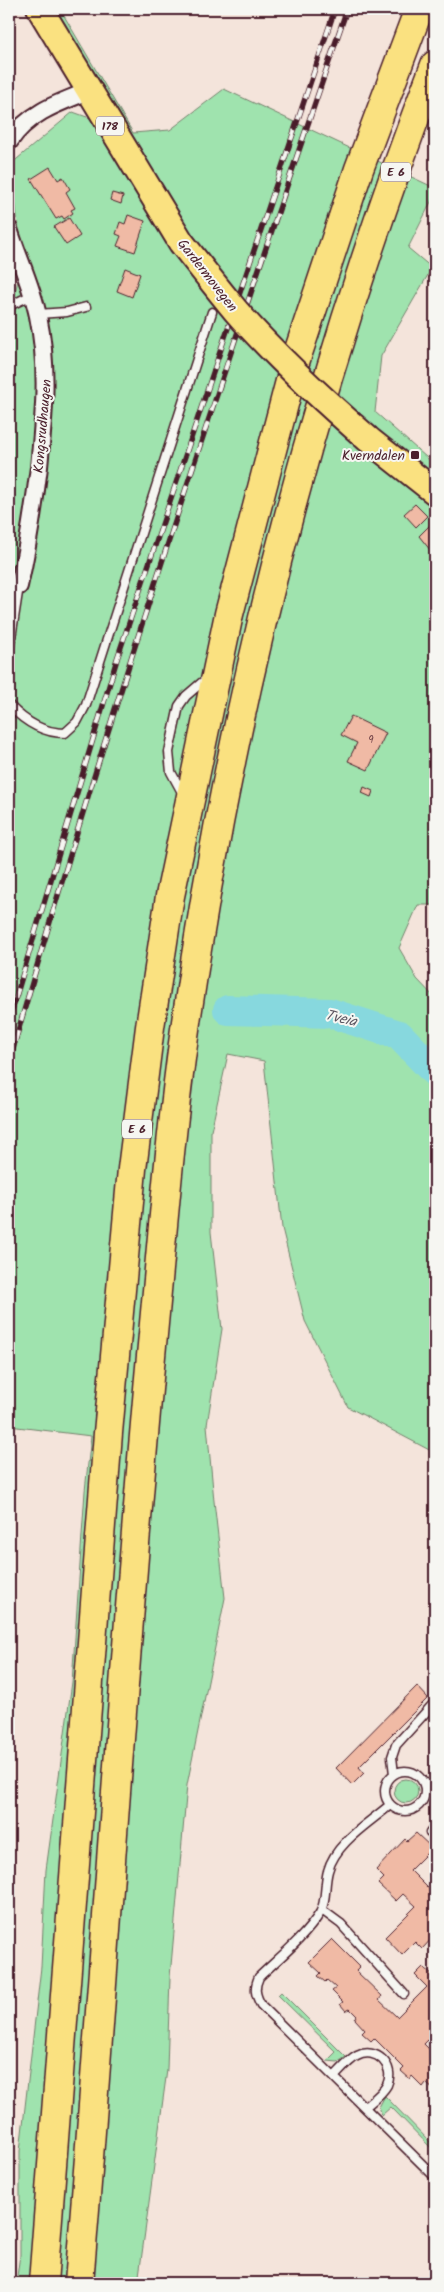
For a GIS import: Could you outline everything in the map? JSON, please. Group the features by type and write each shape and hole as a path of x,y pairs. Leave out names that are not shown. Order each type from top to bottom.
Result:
{"highway":[{"name":"E 6","path":"43,2283 108,1433 132,1169 150,1027 170,896 216,670 295,362 359,169 419,9"},
{"name":"E 6","path":"79,2283 143,1445 184,1032 205,901 233,758 262,626 324,387 392,180 435,65"}],"main road":[{"name":"Gardermovegen","path":"40,9 181,242 237,312 319,395 368,439 435,492"}],"street":[{"path":"9,142 19,128 35,115 89,91"},
{"name":"Kongsrudhaugen","path":"9,229 38,314 46,372 45,409 35,505 14,586"}],"lane":[{"path":"9,306 32,295"},
{"path":"38,314 67,312 86,307"},
{"path":"9,705 18,714 46,732 65,733 77,722 86,705 212,312"},
{"path":"9,650 14,586"},
{"path":"394,1774 392,1757 396,1745 435,1702"},
{"path":"400,1771 414,1773 424,1784 423,1798 415,1808 403,1811 390,1805 384,1792 388,1778 400,1771"},
{"path":"424,1784 435,1784"},
{"path":"390,1805 346,1842 334,1856 328,1870 322,1910 310,1928 260,1977 255,1986 256,1995 261,2005 435,2176"},
{"path":"322,1910 341,1924 404,1994"},
{"path":"334,2077 351,2060 364,2053 377,2055 383,2059 387,2065 389,2079 383,2091 365,2108"}],"green space":[{"path":"51,9 60,9 133,133 170,130 224,89 435,188 435,194 408,248 432,268 381,356 375,412 435,465 435,905 418,905 399,948 417,979 435,998 435,1453 348,1407 305,1321 282,1228 264,1061 228,1054 211,1131 211,1232 222,1329 207,1425 225,1598 187,1785 170,1977 167,2070 138,2283 16,2283 20,2255 20,2151 41,1967 46,1870 72,1682 85,1491 91,1436 9,1426 9,321 22,261 11,164 73,112 123,130"},
{"path":"406,1779 415,1782 418,1791 415,1800 406,1803 397,1800 394,1791 397,1782"},
{"path":"281,1992 346,2057 338,2062 327,2061 336,2052 278,1995"},
{"path":"385,2096 435,2147 435,2152 391,2107 382,2115 379,2107"}],"building":[{"path":"50,167 58,180 63,177 70,189 66,192 75,208 71,210 73,213 64,219 62,216 56,219 31,179"},
{"path":"112,193 123,196 121,204 110,200"},
{"path":"128,215 145,221 135,252 117,246 121,236 116,234 120,222 125,224"},
{"path":"69,218 80,236 66,245 54,227"},
{"path":"125,268 140,274 132,297 117,291"},
{"path":"415,504 427,516 416,527 404,514"},
{"path":"431,524 435,529 435,556 419,536"},
{"path":"351,716 386,733 368,770 348,761 357,743 341,735"},
{"path":"364,787 373,791 371,797 362,793"},
{"path":"417,1686 428,1698 359,1767 364,1773 352,1785 336,1768"},
{"path":"416,1833 432,1848 410,1870 435,1895 435,1935 422,1949 415,1942 402,1955 385,1937 416,1906 403,1894 396,1901 378,1884 384,1878 376,1870 405,1839 407,1841"},
{"path":"332,1939 360,1967 356,1971 382,1996 379,2000 397,2017 427,1987 415,1975 423,1967 435,1978 435,2038 433,2035 424,2044 435,2055 435,2091 426,2083 423,2087 412,2076 410,2079 401,2071 404,2068 374,2038 371,2041 362,2033 365,2030 355,2019 357,2016 350,2009 346,2011 340,2004 343,2002 332,1991 336,1988 327,1980 325,1982 318,1976 321,1973 309,1962"}],"waterway":[{"name":"Tveia","path":"228,1010 330,1013 399,1035 435,1072"}],"railway":[{"path":"9,1020 117,659 335,9"},
{"path":"9,1063 88,797 171,533 347,9"}],"place":[{"name":"Kverndalen","path":"415,455"}]}
